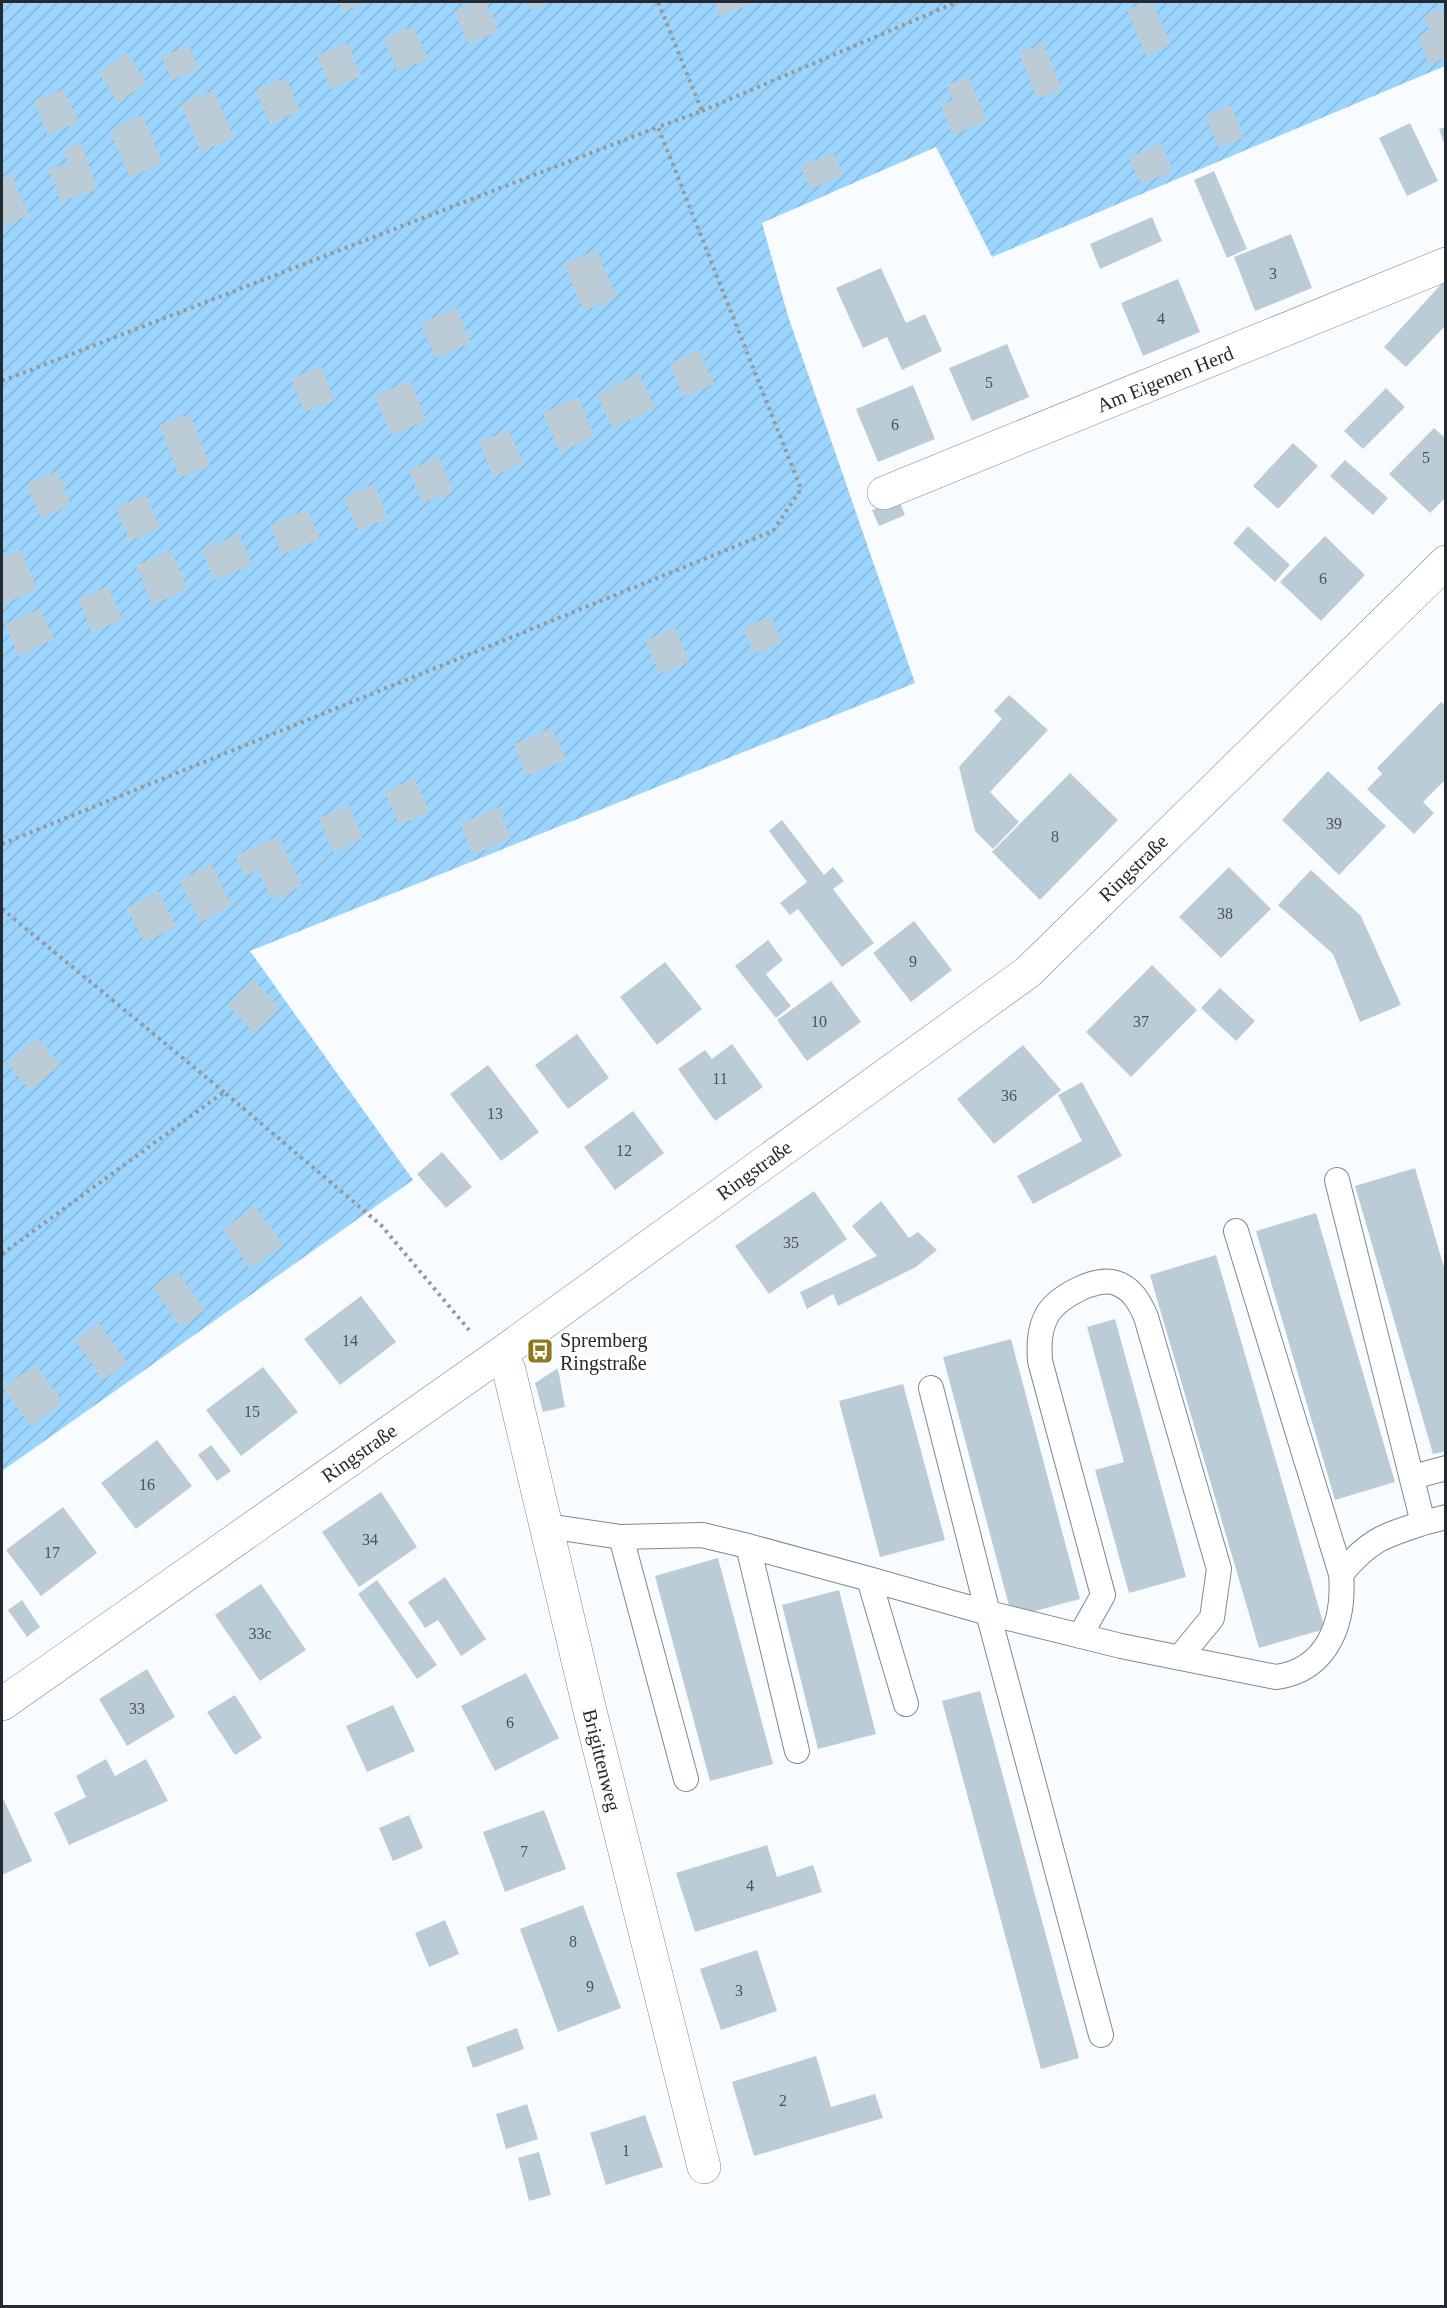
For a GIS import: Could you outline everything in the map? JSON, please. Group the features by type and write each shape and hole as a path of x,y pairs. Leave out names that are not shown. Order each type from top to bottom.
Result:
{"street":[{"name":"Am Eigenen Herd","path":"884,493 1446,264"},
{"name":"Ringstraße","path":"2,1704 495,1357 1028,972 1446,562"},
{"name":"Brigittenweg","path":"495,1357 509,1370 590,1711 704,2167"}],"lane":[{"path":"1336,1180 1413,1478 1434,1520 1388,1534 1361,1549 1341,1574"},
{"path":"547,1526 621,1537 702,1535 1080,1636 1276,1677 1289,1675 1308,1666 1325,1649 1338,1625 1343,1595 1341,1574 1236,1231"},
{"path":"1080,1636 1103,1594 1040,1361 1039,1339 1048,1314 1067,1296 1095,1284 1114,1282 1129,1290 1146,1317 1219,1569 1212,1618 1179,1658"},
{"path":"931,1388 988,1613 1101,2035"},
{"path":"1413,1478 1446,1468"},
{"path":"621,1537 686,1779"},
{"path":"748,1546 797,1751"},
{"path":"869,1579 906,1704"}],"path":[{"path":"658,2 702,111"},
{"path":"2,381 702,111 957,2"},
{"path":"2,844 773,531 801,489 658,127"},
{"path":"2,909 381,1225 495,1357"},
{"path":"2,1254 224,1092"}],"shaded area":[{"path":"2,2 1445,2 1445,66 992,257 936,147 762,223 788,316 915,683 250,951 413,1180 2,1471"}],"building":[{"path":"339,2 365,2 344,12"},
{"path":"476,2 486,2 499,32 468,44 455,11"},
{"path":"528,2 551,2 531,10"},
{"path":"714,2 748,2 749,5 720,16"},
{"path":"1152,2 1171,45 1146,55 1127,10"},
{"path":"1443,9 1446,58 1429,64 1419,37 1430,33 1423,16"},
{"path":"413,26 428,59 397,71 384,38"},
{"path":"347,43 361,76 331,89 317,55"},
{"path":"1043,43 1062,89 1038,99 1019,54"},
{"path":"189,45 199,69 172,80 162,57"},
{"path":"127,53 147,83 118,102 99,73"},
{"path":"969,77 987,121 953,135 940,105 953,100 947,85"},
{"path":"286,78 300,111 270,124 256,90"},
{"path":"64,89 78,122 48,135 34,101"},
{"path":"213,90 234,138 201,152 181,104"},
{"path":"1231,105 1244,137 1219,148 1205,115"},
{"path":"142,115 163,163 130,177 110,130"},
{"path":"1410,123 1438,181 1407,196 1379,138"},
{"path":"1446,127 1446,146 1445,146 1439,129"},
{"path":"81,143 97,189 61,202 49,169 69,163 64,149"},
{"path":"1161,143 1173,171 1141,184 1129,157"},
{"path":"834,153 843,175 810,189 801,166"},
{"path":"1214,171 1247,249 1227,258 1194,180"},
{"path":"11,174 29,215 2,227 2,178"},
{"path":"1152,217 1162,241 1100,269 1090,244"},
{"path":"1291,234 1312,288 1255,311 1234,257"},
{"path":"596,250 617,297 584,311 563,264"},
{"path":"881,268 906,323 925,314 942,351 902,370 887,337 863,348 836,288"},
{"path":"1178,279 1200,332 1143,356 1121,303"},
{"path":"1444,281 1446,325 1406,367 1384,347"},
{"path":"456,308 471,343 436,358 421,323"},
{"path":"1007,344 1029,397 972,421 949,368"},
{"path":"699,350 714,384 683,396 670,363"},
{"path":"321,366 335,400 305,412 291,379"},
{"path":"639,374 655,408 613,428 596,394"},
{"path":"410,381 427,420 392,435 375,396"},
{"path":"913,385 935,439 878,462 856,409"},
{"path":"1386,388 1405,407 1363,449 1344,431"},
{"path":"578,397 595,437 560,452 543,413"},
{"path":"190,414 210,466 180,477 160,425"},
{"path":"1434,428 1446,439 1446,497 1430,513 1389,474"},
{"path":"509,430 523,463 493,476 479,442"},
{"path":"1293,443 1318,466 1278,509 1253,486"},
{"path":"439,457 453,491 423,503 409,470"},
{"path":"1345,460 1388,498 1373,515 1330,476"},
{"path":"57,471 71,505 41,518 27,484"},
{"path":"374,484 388,518 358,530 344,497"},
{"path":"146,495 160,528 130,541 116,507"},
{"path":"899,500 905,515 879,526 872,510"},
{"path":"307,509 320,539 282,555 270,525"},
{"path":"1248,526 1290,565 1275,582 1233,543"},
{"path":"239,534 252,565 214,580 202,550"},
{"path":"1325,536 1365,575 1321,621 1280,582"},
{"path":"20,549 37,589 3,604 2,558"},
{"path":"170,550 188,589 153,605 136,566"},
{"path":"108,586 122,620 92,632 79,599"},
{"path":"40,609 54,639 19,656 5,624"},
{"path":"770,616 782,642 755,654 743,629"},
{"path":"675,628 689,662 659,674 646,640"},
{"path":"1009,695 1048,730 990,792 1019,822 993,849 975,831 959,767 1002,719 994,711"},
{"path":"1441,702 1446,706 1446,779 1423,802 1434,813 1414,834 1367,789 1382,774 1377,768"},
{"path":"552,728 566,760 526,776 514,744"},
{"path":"1328,771 1386,826 1339,875 1282,820"},
{"path":"1070,773 1118,820 1040,900 992,852"},
{"path":"415,779 429,812 399,825 385,791"},
{"path":"349,806 363,839 333,852 319,818"},
{"path":"499,807 511,839 473,855 460,824"},
{"path":"782,820 824,875 833,867 844,881 833,889 874,943 842,967 798,909 790,915 780,903 807,882 769,831"},
{"path":"278,836 302,886 272,900 258,870 245,876 235,856"},
{"path":"211,864 232,905 201,922 179,881"},
{"path":"1229,867 1271,909 1221,958 1179,917"},
{"path":"1311,870 1361,916 1401,1005 1360,1022 1333,954 1278,905"},
{"path":"158,891 176,926 145,942 127,908"},
{"path":"914,921 952,970 911,1002 873,953"},
{"path":"768,940 783,960 766,974 791,1006 776,1018 735,966"},
{"path":"665,962 702,1009 657,1045 620,997"},
{"path":"1152,965 1197,1010 1131,1077 1086,1032"},
{"path":"253,980 280,1008 255,1033 228,1005"},
{"path":"831,981 861,1022 807,1061 777,1020"},
{"path":"1220,988 1255,1021 1236,1041 1201,1008"},
{"path":"577,1034 609,1078 568,1109 535,1065"},
{"path":"38,1038 60,1065 30,1090 7,1062"},
{"path":"732,1044 763,1087 715,1121 678,1069 705,1050 712,1059"},
{"path":"1023,1045 1061,1090 994,1144 957,1099"},
{"path":"488,1065 539,1132 501,1161 450,1094"},
{"path":"1082,1082 1122,1156 1033,1204 1017,1176 1082,1141 1058,1095"},
{"path":"633,1111 664,1153 615,1190 584,1147"},
{"path":"442,1152 472,1187 446,1208 417,1174"},
{"path":"1415,1168 1446,1274 1446,1451 1433,1454 1355,1186"},
{"path":"814,1191 847,1239 769,1294 735,1246"},
{"path":"881,1201 909,1238 918,1232 937,1250 916,1267 838,1306 833,1294 807,1309 800,1292 877,1256 852,1226"},
{"path":"255,1206 283,1245 250,1268 223,1229"},
{"path":"1316,1213 1395,1482 1335,1500 1256,1231"},
{"path":"1216,1255 1325,1629 1259,1648 1150,1275"},
{"path":"177,1271 205,1310 181,1327 153,1287"},
{"path":"361,1296 396,1342 340,1385 304,1339"},
{"path":"1115,1319 1186,1577 1129,1593 1095,1470 1124,1462 1087,1327"},
{"path":"99,1323 127,1363 103,1380 75,1340"},
{"path":"1011,1339 1080,1599 1012,1617 943,1357"},
{"path":"36,1365 63,1403 30,1426 3,1387"},
{"path":"263,1367 298,1412 241,1456 206,1410"},
{"path":"558,1368 565,1407 543,1412 535,1383"},
{"path":"903,1384 945,1540 880,1557 839,1401"},
{"path":"157,1440 192,1486 136,1529 101,1483"},
{"path":"211,1445 231,1471 217,1481 198,1455"},
{"path":"381,1492 417,1547 359,1587 322,1532"},
{"path":"63,1507 97,1553 41,1596 6,1550"},
{"path":"718,1558 773,1764 710,1781 655,1576"},
{"path":"445,1577 486,1639 461,1656 438,1620 425,1628 408,1602"},
{"path":"377,1580 437,1665 417,1679 358,1594"},
{"path":"261,1584 306,1650 260,1681 215,1615"},
{"path":"839,1590 876,1734 818,1749 782,1605"},
{"path":"22,1600 40,1627 27,1637 8,1610"},
{"path":"147,1669 175,1717 127,1746 99,1699"},
{"path":"526,1673 559,1738 495,1771 461,1706"},
{"path":"980,1691 1079,2058 1041,2069 942,1701"},
{"path":"235,1695 262,1738 235,1755 207,1712"},
{"path":"393,1705 415,1751 367,1772 346,1726"},
{"path":"106,1759 115,1776 146,1759 168,1801 69,1845 54,1813 86,1797 76,1776"},
{"path":"4,1800 32,1861 2,1875 2,1801"},
{"path":"544,1810 566,1869 505,1892 483,1832"},
{"path":"409,1815 423,1848 393,1861 379,1828"},
{"path":"767,1845 777,1877 813,1865 822,1892 695,1932 676,1873"},
{"path":"583,1905 621,2008 558,2032 520,1929"},
{"path":"445,1920 459,1954 429,1967 415,1933"},
{"path":"757,1950 777,2011 721,2030 700,1969"},
{"path":"517,2028 524,2049 473,2068 466,2047"},
{"path":"816,2056 831,2107 875,2094 883,2118 754,2156 732,2082"},
{"path":"527,2104 538,2139 506,2149 496,2114"},
{"path":"645,2115 663,2167 606,2185 590,2133"},
{"path":"539,2152 551,2195 529,2201 518,2158"}],"place":[{"name":"Spremberg Ringstraße","path":"540,1351"}]}
